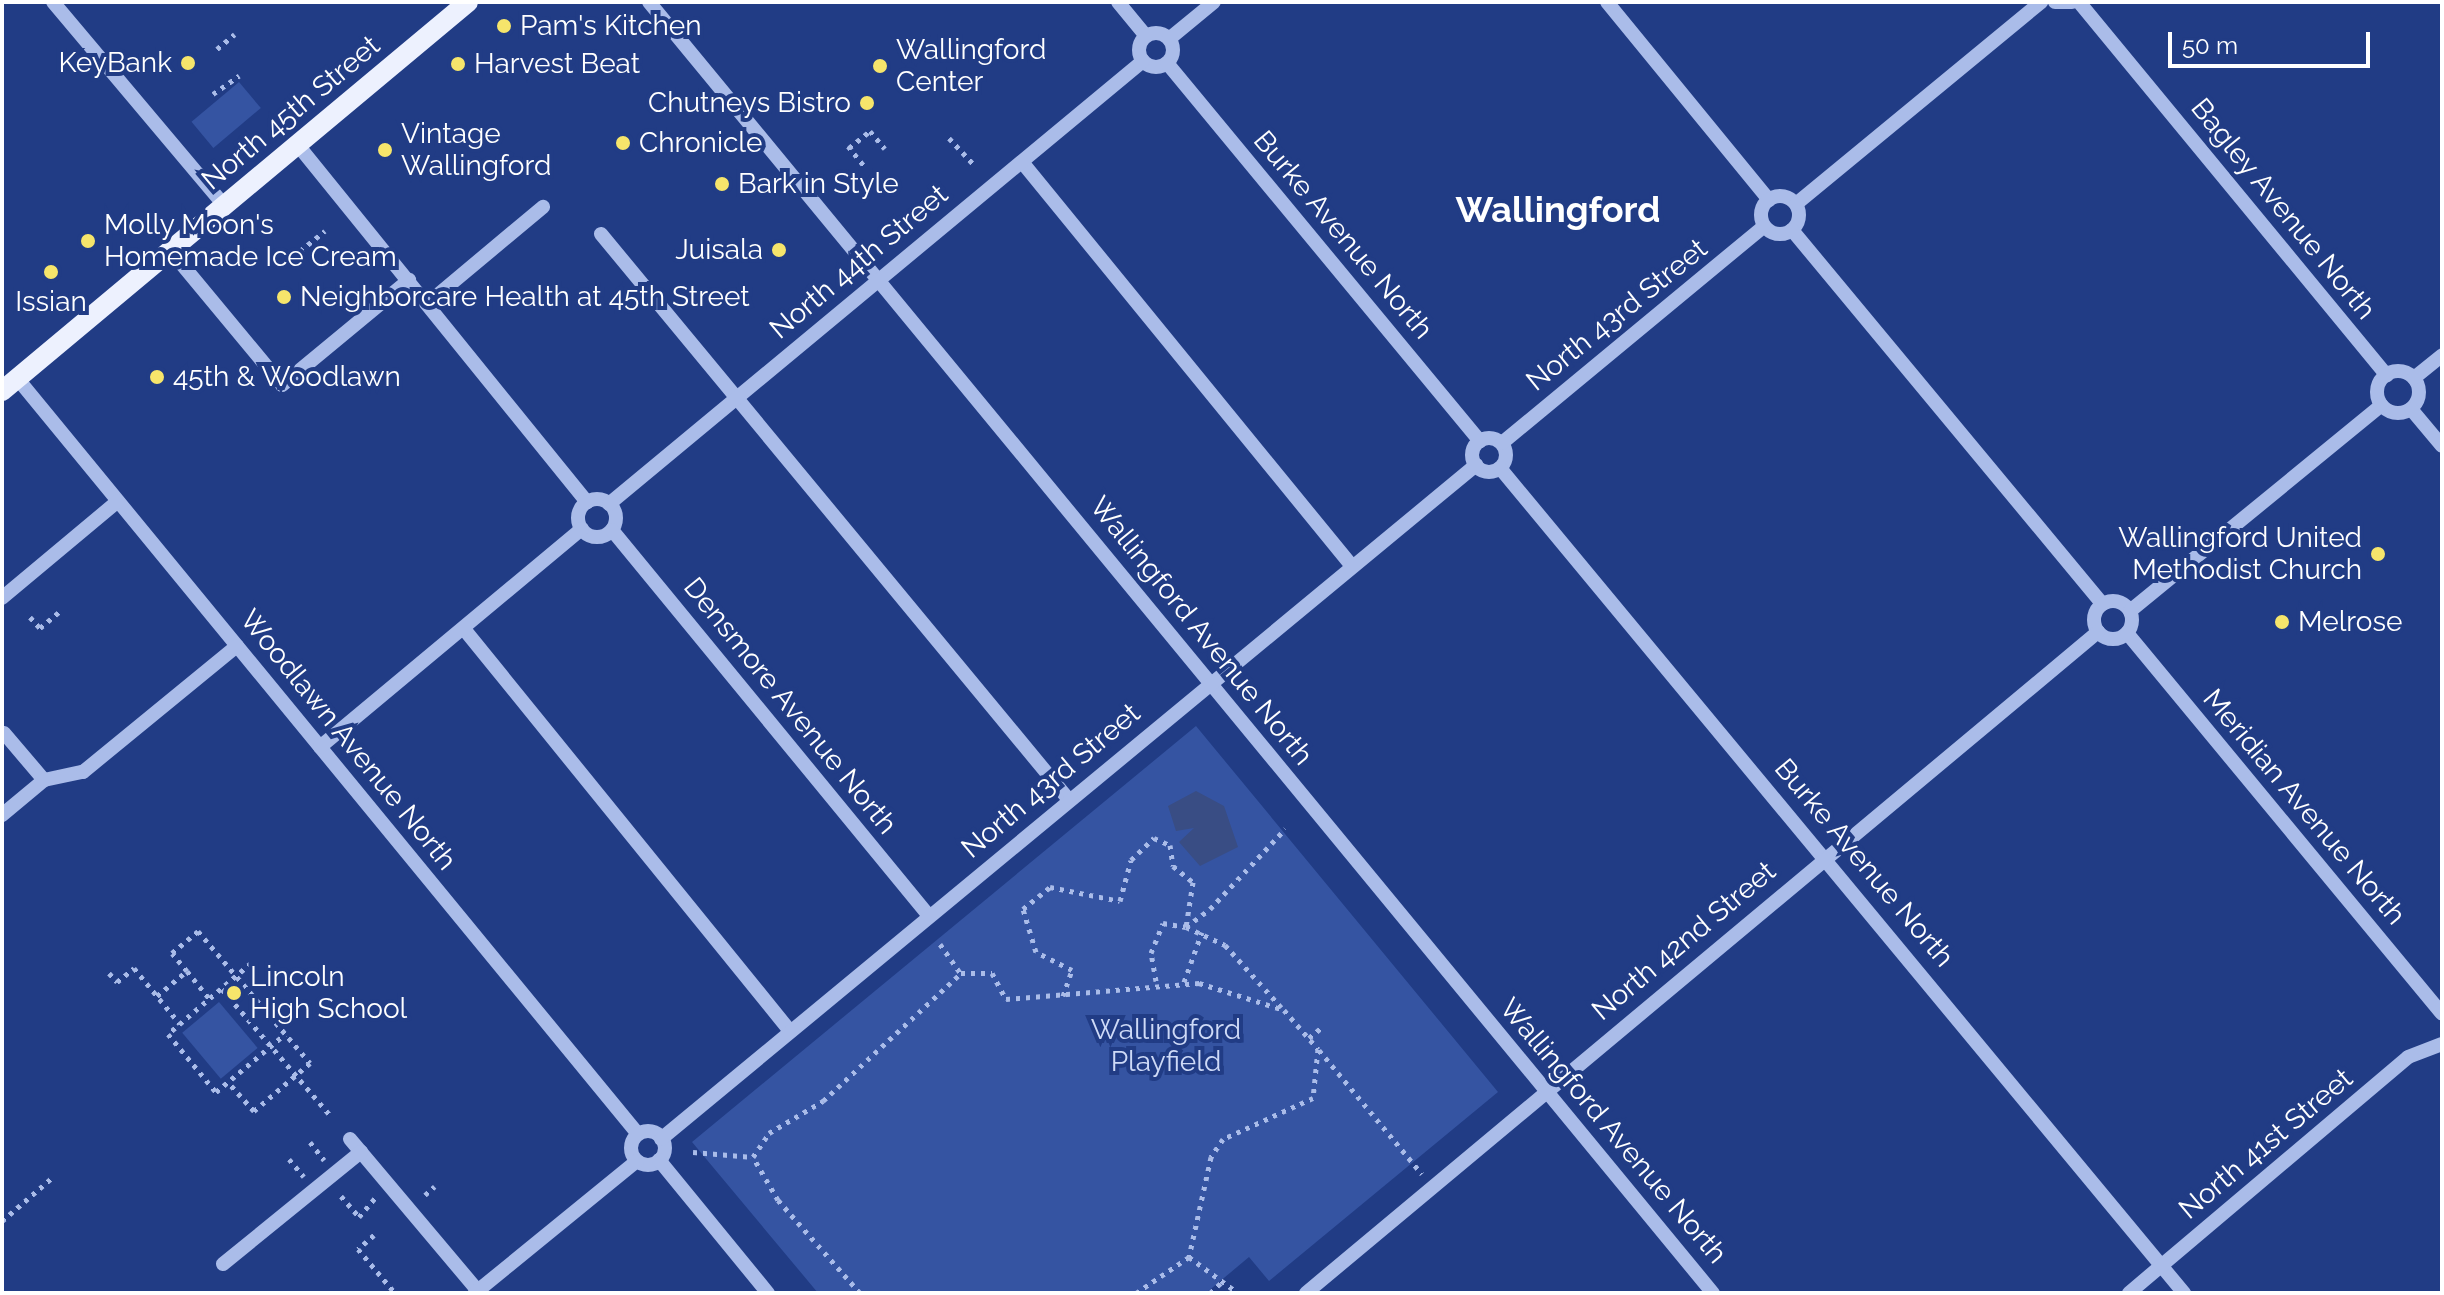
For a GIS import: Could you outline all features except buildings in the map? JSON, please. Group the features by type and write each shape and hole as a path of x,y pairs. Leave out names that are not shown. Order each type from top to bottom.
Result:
{"main road":[{"name":"North 45th Street","path":"9,385 468,2"}],"street":[{"path":"53,2 224,205"},
{"name":"Wallingford Avenue North","path":"649,2 1713,1293"},
{"path":"1118,2 1146,36 1169,39"},
{"path":"1146,36 1139,47 1143,61 1167,63 1169,39 1214,2"},
{"path":"1607,2 1769,200 1796,204"},
{"path":"2041,2 1796,204 1792,230 2102,604"},
{"path":"2055,2 2072,2"},
{"name":"Bagley Avenue North","path":"2079,2 2387,376"},
{"name":"North 44th Street","path":"609,504 1143,61"},
{"name":"Burke Avenue North","path":"1167,63 1480,441"},
{"path":"297,144 587,502 609,504 612,530 596,537 582,529 578,516 587,502"},
{"path":"1022,162 1351,565"},
{"path":"1769,200 1760,213 1764,226 1778,235 1792,230"},
{"path":"428,303 543,207"},
{"name":"North 43rd Street","path":"1502,443 1764,226"},
{"path":"601,234 1069,800"},
{"path":"170,250 282,385 409,280"},
{"path":"2414,378 2419,395 2411,409 2395,413 2382,405 2378,390 2387,376 2414,378 2442,355"},
{"name":"Woodlawn Avenue North","path":"9,385 118,501 638,1134"},
{"path":"2130,611 2119,601 2102,604 2094,617 2098,632 2110,639 2127,633 2130,611 2382,405"},
{"path":"2411,409 2442,446"},
{"path":"1480,441 1502,443 1506,457 1500,468 1476,465 1480,441"},
{"name":"North 43rd Street","path":"661,1139 1209,682 1476,465"},
{"name":"Burke Avenue North","path":"1500,468 1826,857 2184,1293"},
{"path":"2,598 118,501"},
{"path":"320,747 582,529"},
{"name":"Densmore Avenue North","path":"612,530 929,916"},
{"path":"464,629 790,1031"},
{"name":"North 42nd Street","path":"1306,1293 2098,632"},
{"name":"Meridian Avenue North","path":"2127,633 2442,1014"},
{"path":"2,815 44,780 83,772 237,646"},
{"path":"4,733 44,780"},
{"name":"North 41st Street","path":"2129,1293 2408,1057 2442,1044"},
{"path":"637,1161 631,1146 638,1134 661,1139 659,1160 768,1293"},
{"path":"350,1139 476,1292 637,1161 659,1160"},
{"path":"223,1264 361,1152"}],"path":[{"path":"217,49 235,34"},
{"path":"213,94 239,76"},
{"path":"864,166 848,146 870,131 885,149"},
{"path":"949,138 975,166"},
{"path":"300,251 325,231"},
{"path":"30,617 40,628 59,612"},
{"path":"1186,927 1246,876 1285,829"},
{"path":"1062,997 1072,970 1043,959 1021,920 1023,909 1050,887 1120,901 1131,860 1154,838 1170,845 1173,866 1193,882 1186,927"},
{"path":"1156,981 1151,953 1163,923 1202,932 1225,945 1309,1038 1420,1172"},
{"path":"210,999 172,953 198,931 310,1063 254,1111 228,1082"},
{"path":"1184,982 1202,932"},
{"path":"940,944 961,973"},
{"path":"251,963 168,1034 216,1092 285,1034"},
{"path":"109,973 117,982 134,968 180,1024"},
{"path":"157,996 187,971"},
{"path":"753,1157 769,1133 823,1101 961,973 992,973 1006,999 1062,997 1156,981 1184,982 1245,993 1284,1010"},
{"path":"222,989 329,1114"},
{"path":"1309,1038 1321,1028"},
{"path":"1136,1293 1189,1257 1211,1157 1248,1122 1313,1098 1318,1049"},
{"path":"310,1142 326,1161 318,1168"},
{"path":"693,1152 753,1157"},
{"path":"753,1157 778,1200 860,1293"},
{"path":"289,1159 305,1178 312,1173"},
{"path":"2,1221 53,1177"},
{"path":"425,1195 435,1186"},
{"path":"341,1196 359,1217 377,1196"},
{"path":"374,1235 358,1249 395,1293"},
{"path":"1189,1257 1238,1293"},
{"path":"1210,1293 1222,1282"}],"green space":[{"path":"239,82 261,108 213,148 192,122"},
{"name":"Wallingford Playfield","path":"1196,726 1498,1092 1269,1281 1249,1257 1206,1293 818,1293 692,1142"},
{"path":"219,1002 258,1048 221,1079 182,1033"}],"shaded area":[{"path":"1196,791 1224,806 1238,847 1200,866 1179,842 1194,828 1176,831 1168,806"}],"place":[{"name":"Pam's Kitchen","path":"504,26"},
{"name":"KeyBank","path":"188,63"},
{"name":"Harvest Beat","path":"458,64"},
{"name":"Wallingford Center","path":"880,66"},
{"name":"Chutneys Bistro","path":"867,103"},
{"name":"Chronicle","path":"623,143"},
{"name":"Vintage Wallingford","path":"385,150"},
{"name":"Bark in Style","path":"722,184"},
{"name":"Molly Moon's Homemade Ice Cream","path":"88,241"},
{"name":"Juisala","path":"779,250"},
{"name":"Issian","path":"51,272"},
{"name":"Neighborcare Health at 45th Street","path":"284,297"},
{"name":"45th & Woodlawn","path":"157,377"},
{"name":"Wallingford United Methodist Church","path":"2378,554"},
{"name":"Melrose","path":"2282,622"},
{"name":"Lincoln High School","path":"234,993"}],"district":[{"name":"Wallingford","path":"1558,210"}]}
